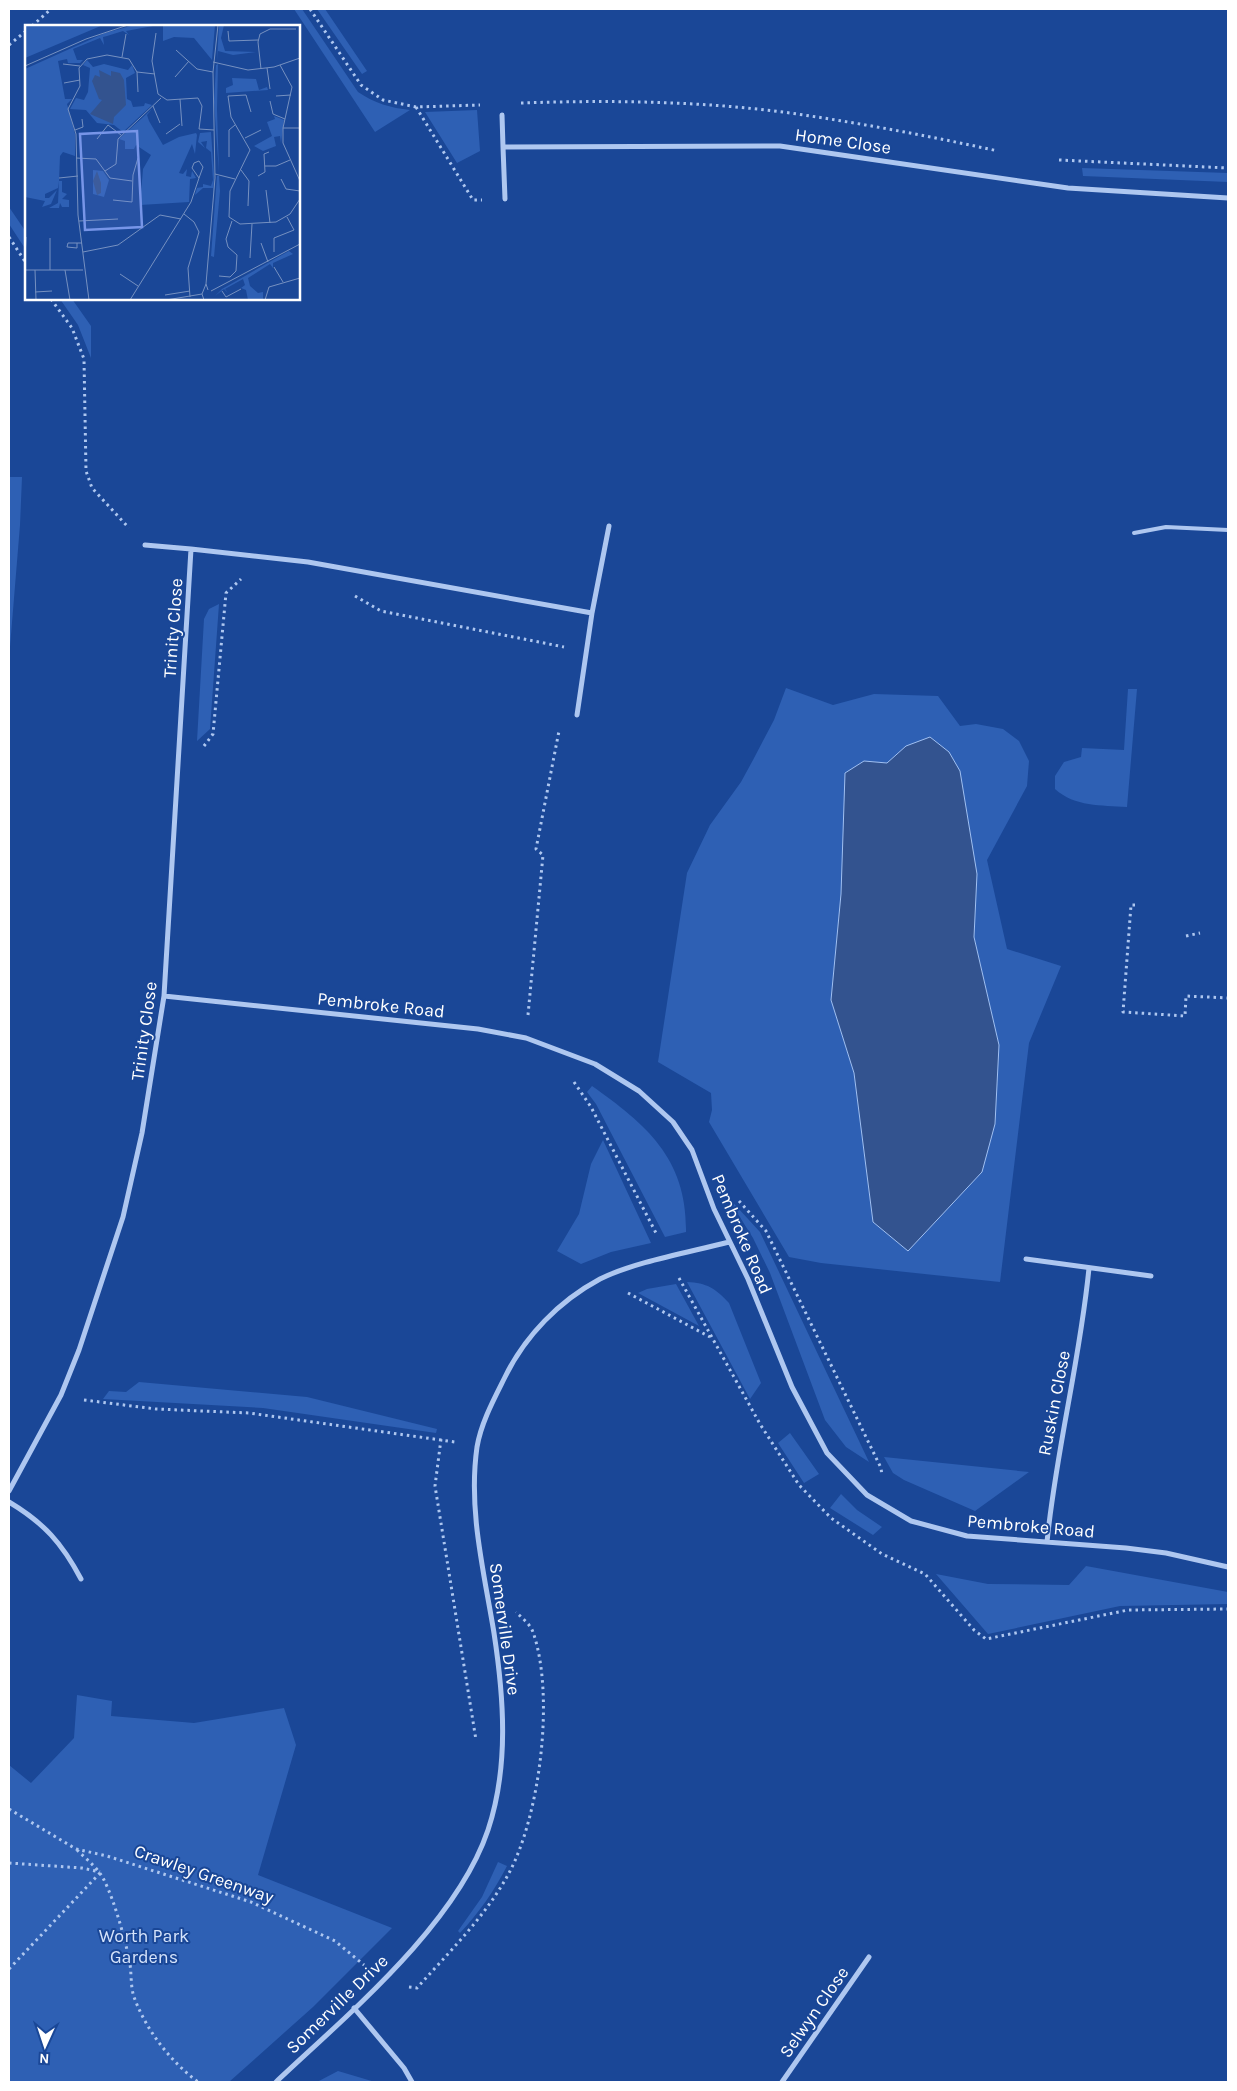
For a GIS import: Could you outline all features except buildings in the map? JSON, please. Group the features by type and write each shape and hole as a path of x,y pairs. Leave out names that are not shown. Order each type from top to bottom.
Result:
{"street":[{"path":"502,114 505,199"},
{"name":"Home Close","path":"503,147 780,146 1068,188 1228,198"},
{"path":"577,715 592,613 608,526"},
{"path":"145,545 308,562 592,613"},
{"name":"Trinity Close","path":"9,1491 61,1395 82,1341 123,1217 142,1133 164,996 192,549"},
{"name":"Pembroke Road","path":"164,996 478,1029 526,1038 594,1064 639,1091 672,1122 692,1150 714,1209 748,1279 785,1371 827,1453 866,1495 911,1521 967,1536 1158,1552 1228,1567"},
{"name":"Somerville Drive","path":"276,2082 383,1981 450,1903 472,1866 488,1830 497,1794 502,1758 502,1697 477,1524 475,1482 478,1446 498,1391 516,1355 540,1326 568,1300 602,1279 633,1267 729,1242"},
{"path":"1026,1259 1151,1276"},
{"name":"Ruskin Close","path":"1047,1542 1052,1488 1068,1395 1079,1353 1089,1268"},
{"path":"9,1502 28,1514 53,1535 68,1555 81,1579"},
{"name":"Selwyn Close","path":"782,2082 869,1957"},
{"path":"354,2008 404,2068 412,2082"}],"lane":[{"path":"1134,533 1166,527 1228,530"}],"path":[{"path":"33,25 51,9"},
{"path":"310,9 361,85 383,100 416,107 597,100 788,113 914,133 1001,152"},
{"path":"9,45 25,32"},
{"path":"501,104 502,114"},
{"path":"416,107 473,200 505,199"},
{"path":"1055,160 1228,168"},
{"path":"9,237 25,261"},
{"path":"52,300 72,328 84,359 86,471 92,488 145,545"},
{"path":"203,748 213,734 226,593 244,576 243,554"},
{"path":"353,595 381,611 586,652"},
{"path":"526,1038 543,854 536,849 558,732 577,715"},
{"path":"1135,906 1131,904 1128,976 1123,1012 1185,1016 1186,996 1197,994 1228,998"},
{"path":"1186,936 1200,933"},
{"path":"732,1194 766,1231 881,1468 889,1508"},
{"path":"602,1279 711,1338"},
{"path":"61,1395 99,1404 156,1409 250,1413 441,1439 478,1446"},
{"path":"441,1439 435,1486 477,1744"},
{"name":"Crawley Greenway","path":"9,1809 76,1849 107,1856 251,1902 336,1941 383,1981"},
{"path":"76,1849 100,1873 116,1911 129,1960 134,1996 160,2044 178,2067 198,2082"},
{"path":"9,1863 82,1868 100,1873"},
{"path":"9,1969 100,1873"}],"green space":[{"path":"294,9 302,9 358,92 383,104 410,110 375,132"},
{"path":"317,9 325,9 367,71 362,74"},
{"path":"477,110 480,151 457,163 425,112"},
{"path":"1082,168 1228,173 1228,182 1083,176"},
{"path":"9,207 25,231 25,248 9,224"},
{"path":"61,300 73,300 91,326 91,358 78,325"},
{"path":"9,477 22,477 9,659"},
{"path":"219,604 210,729 197,741 204,619 209,609"},
{"path":"786,688 833,705 874,694 938,696 960,726 976,724 1003,729 1019,741 1029,761 1027,786 987,860 1007,949 1061,966 1029,1043 1000,1282 821,1263 789,1257 709,1122 712,1110 711,1093 658,1062 687,873 710,825 741,782 774,720","holes":["906,746 977,874 974,937 999,1045 995,1124 873,1222 854,1073 831,1000 841,894 864,761 887,763"]},
{"path":"1128,689 1137,689 1127,807 1089,804 1063,795 1055,789 1055,776 1064,762 1081,757 1082,748 1124,750"},
{"path":"592,1086 630,1115 660,1146 671,1164 679,1184 685,1206 686,1232 665,1237 596,1104 587,1092"},
{"path":"603,1140 651,1243 611,1252 581,1264 557,1251 579,1214 591,1164"},
{"path":"726,1195 760,1232 869,1462 846,1447 825,1420 770,1273 753,1238"},
{"path":"687,1282 710,1287 729,1303 761,1383 750,1399"},
{"path":"676,1284 699,1326 638,1293 647,1289"},
{"path":"139,1382 307,1397 437,1429 436,1433 263,1408 103,1399 109,1391 126,1392"},
{"path":"790,1433 819,1474 804,1483 778,1443"},
{"path":"884,1457 1029,1472 975,1511 904,1480 893,1473"},
{"path":"841,1494 857,1510 882,1527 873,1535 830,1508"},
{"path":"1086,1566 1228,1592 1228,1604 1120,1606 988,1634 936,1574 988,1584 1069,1585"},
{"name":"Worth Park Gardens","path":"77,1695 112,1701 111,1716 194,1723 284,1708 296,1745 258,1875 392,1928 313,2007 229,2082 9,2082 9,1765 31,1783 74,1738"},
{"path":"498,1862 507,1866 486,1901 460,1933 458,1931 482,1897"},
{"path":"338,2071 375,2082 317,2082"}],"shaded area":[{"path":"930,737 949,752 960,771 977,874 974,937 999,1045 995,1124 982,1172 908,1251 873,1222 854,1073 831,1000 841,894 845,773 864,761 887,763 906,746"}]}
